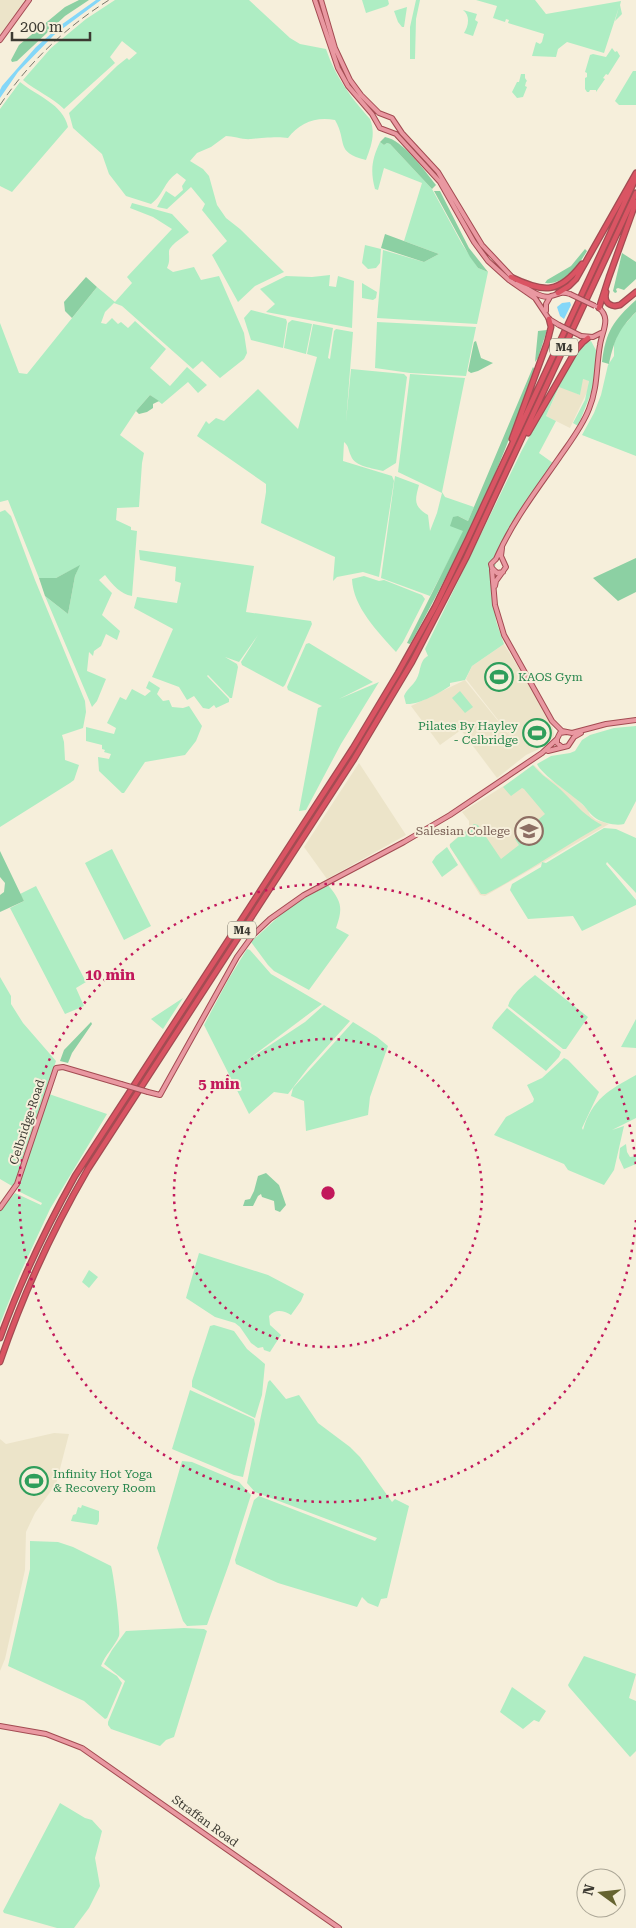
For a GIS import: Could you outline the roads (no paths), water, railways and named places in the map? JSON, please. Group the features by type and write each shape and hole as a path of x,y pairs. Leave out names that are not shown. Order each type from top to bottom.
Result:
{"highway":[{"path":"558,292 576,279 636,173"},
{"name":"M4","path":"0,1338 49,1223 75,1176 377,710 439,599 636,178"},
{"name":"M4","path":"0,1362 34,1273 72,1197 376,724 435,620 493,501 636,193"},
{"path":"597,307 636,202"},
{"path":"512,277 536,287 547,289 559,285 576,271 598,240"},
{"path":"615,260 605,295 607,302 610,305 617,306 636,292"},
{"path":"487,498 521,417 544,352 550,330 550,319"},
{"path":"493,501 551,392 579,346 591,338"}],"main road":[{"path":"0,40 29,0"},
{"path":"316,0 338,68 352,91 378,122 380,128 398,136 440,182 474,242 488,261 509,280 535,298 550,319 581,336 591,338 597,344 599,350"},
{"path":"321,0 345,72 361,95 379,113 391,116 402,133 438,172 455,197 482,245 512,277 539,294 551,296"},
{"path":"378,122 383,115"},
{"path":"388,130 392,128 394,121"},
{"path":"546,314 546,304 551,296 558,292 570,294 597,307 603,312 606,320 599,350 596,388 584,420 515,521 496,559 491,564 499,622 504,635 552,721 572,741"},
{"path":"591,338 603,331"},
{"path":"494,592 496,581 506,567 501,554 503,544"},
{"path":"496,559 505,561"},
{"path":"492,570 496,573 503,572"},
{"path":"542,753 560,733 577,732 612,723 636,720"},
{"path":"552,721 558,744 562,747"},
{"path":"542,753 568,746 576,736 592,728"},
{"name":"Celbridge Road","path":"0,1208 17,1184 55,1070 58,1067 160,1096 230,968 253,935 286,906 431,827 542,753"},
{"name":"Straffan Road","path":"0,1726 46,1734 82,1748 339,1928"}],"water":[{"path":"96,0 101,0 54,35 18,72 0,98 2,86 36,47 61,25"},
{"path":"570,302 571,305 564,319 560,316 557,307 562,303"}],"railway":[{"path":"0,105 23,74 49,46 93,10 109,0"}],"place":[{"name":"KAOS Gym","path":"499,677"},
{"name":"Pilates By Hayley - Celbridge","path":"537,733"},
{"name":"Salesian College","path":"529,831"},
{"name":"Infinity Hot Yoga & Recovery Room","path":"34,1481"}]}
